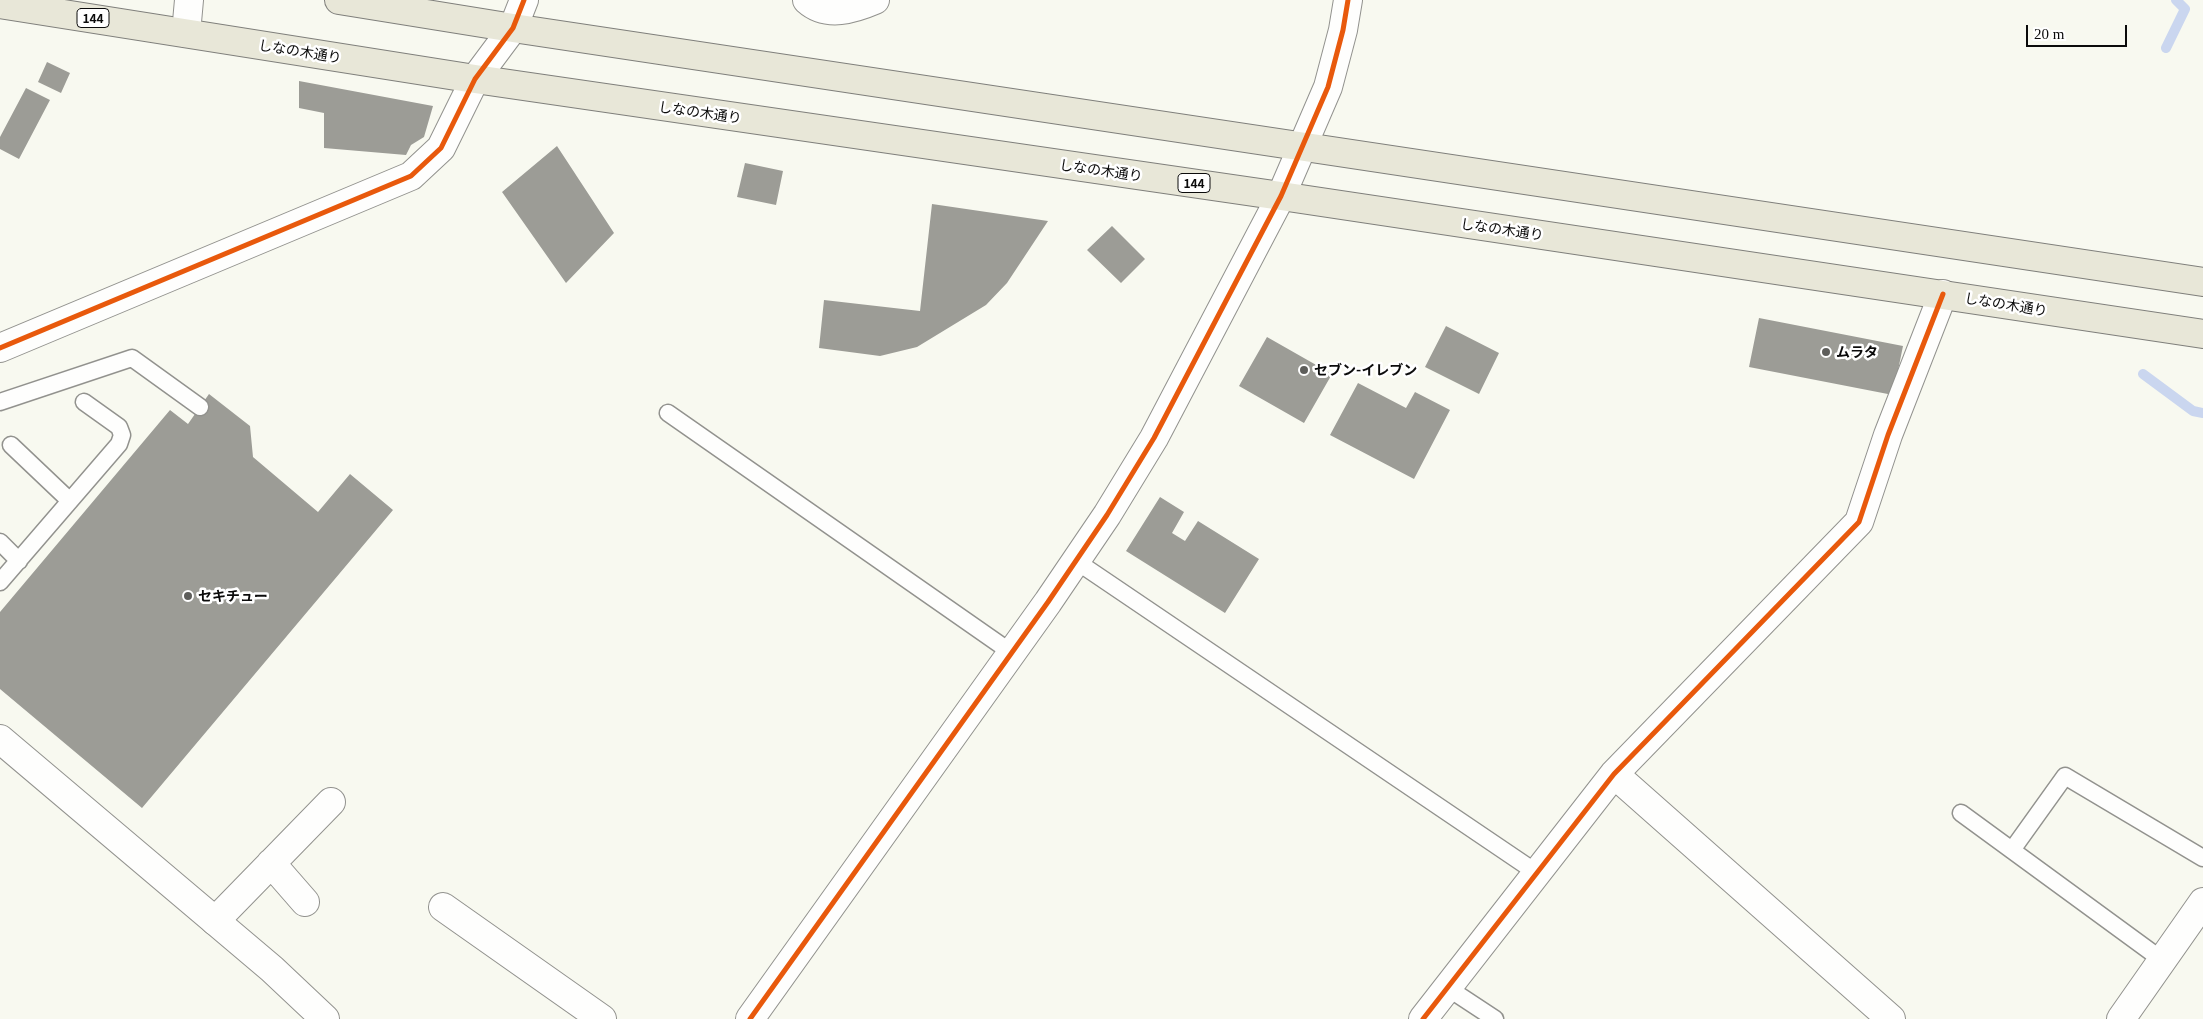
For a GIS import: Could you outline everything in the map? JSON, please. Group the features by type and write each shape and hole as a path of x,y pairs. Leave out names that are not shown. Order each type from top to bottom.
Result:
{"highway":[{"path":"339,0 513,28 2203,282"},
{"name":"しなの木通り","path":"0,4 475,79 1281,196 2203,334"}],"street":[{"path":"186,33 189,0"},
{"path":"0,348 411,176 441,148 475,79 513,28 524,0"},
{"path":"807,0 812,4 831,10 852,10 875,0"},
{"path":"750,1019 1076,561 1107,515 1154,438 1281,196 1328,87 1343,30 1348,0"},
{"path":"1423,1019 1614,774 1858,522 1888,434 1943,294"},
{"path":"0,739 272,969 324,1019"},
{"path":"1614,774 1892,1019"},
{"path":"215,920 331,802"},
{"path":"271,863 305,902"},
{"path":"2121,1019 2203,902"},
{"path":"443,907 602,1019"}],"lane":[{"path":"0,402 132,358 200,408"},
{"path":"0,582 119,444 122,434 120,427 84,402"},
{"path":"668,413 1012,653"},
{"path":"11,445 70,501"},
{"path":"0,542 19,561"},
{"path":"1076,561 1537,873"},
{"path":"2012,850 2065,776 2203,858"},
{"path":"1961,813 2162,960"},
{"path":"1448,988 1495,1019"}],"building":[{"path":"47,62 70,73 61,93 38,82"},
{"path":"299,81 433,106 424,137 411,145 406,155 324,148 324,113 299,108"},
{"path":"26,88 50,100 19,159 0,149 0,137"},
{"path":"557,146 614,233 566,283 502,192"},
{"path":"745,163 783,171 776,205 737,197"},
{"path":"932,204 1048,221 1007,283 986,305 917,347 880,356 819,348 824,300 920,311"},
{"path":"1112,226 1145,259 1121,283 1087,250"},
{"path":"1759,318 1903,346 1893,395 1749,367"},
{"path":"1446,326 1499,353 1479,394 1425,367"},
{"path":"1267,337 1332,374 1304,423 1239,386"},
{"path":"1358,383 1406,408 1415,392 1450,410 1414,479 1330,435"},
{"path":"209,394 250,426 253,457 318,512 350,474 393,510 142,808 0,689 0,612 170,410 188,424"},
{"path":"1160,497 1184,512 1172,533 1185,541 1198,521 1259,559 1225,613 1126,551"}],"waterway":[{"path":"2166,48 2185,9 2176,0"},
{"path":"2143,374 2193,411 2203,413"}],"cycle path":[{"path":"0,348 411,176 441,148 475,79 513,28 524,0"},
{"path":"750,1019 1048,602 1107,515 1154,438 1281,196 1328,87 1343,30 1348,0"},
{"path":"1423,1019 1614,774 1859,522 1888,435 1943,294"}],"place":[{"name":"ムラタ","path":"1826,352"},
{"name":"セブン-イレブン","path":"1304,370"},
{"name":"セキチュー","path":"188,596"}]}
